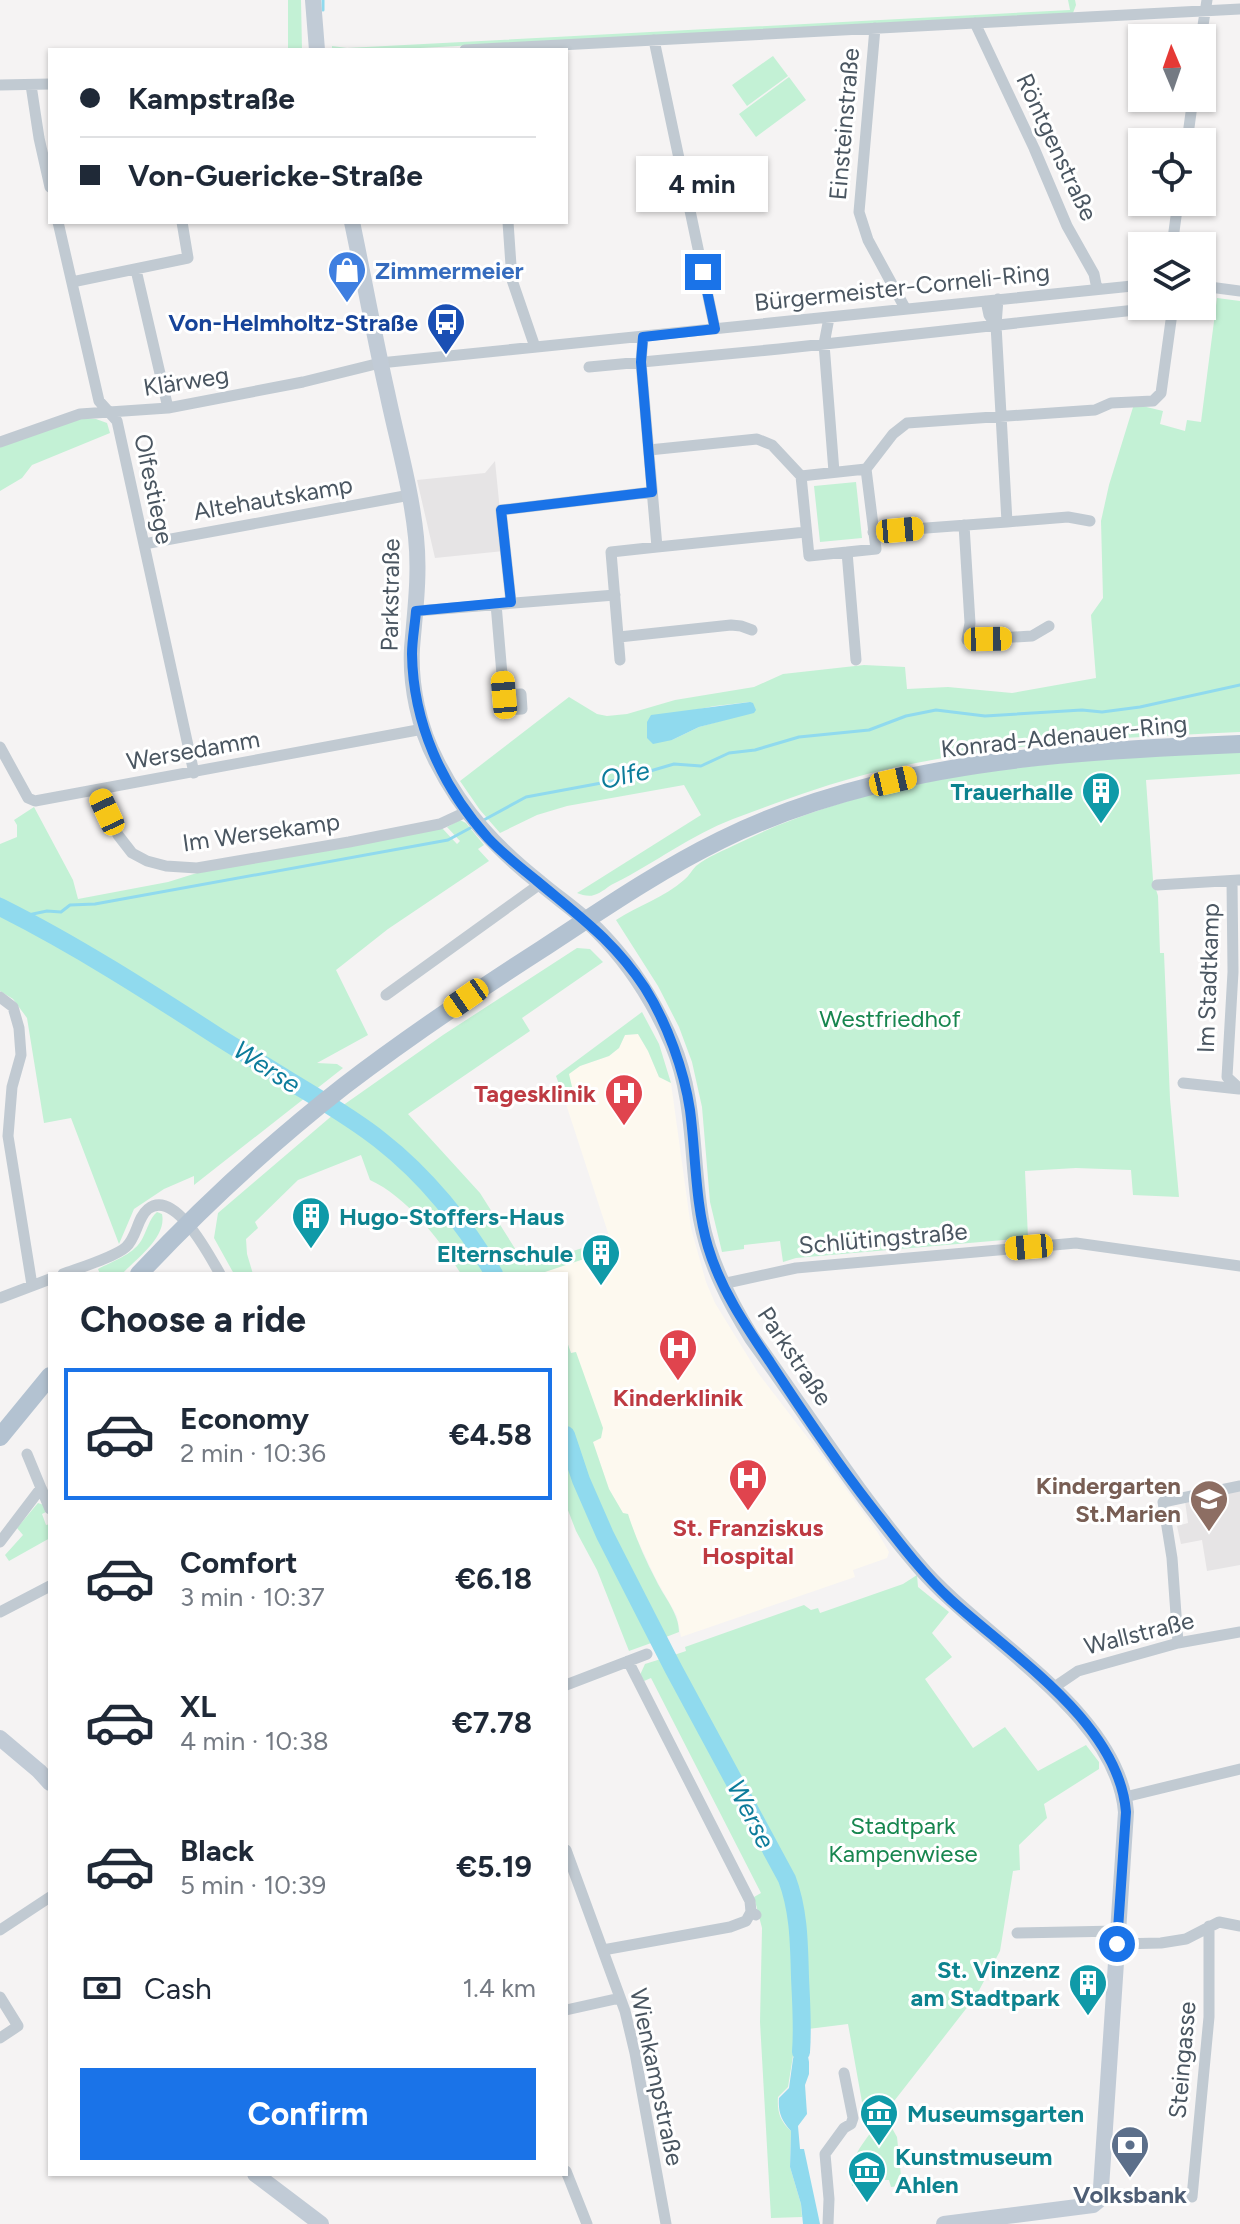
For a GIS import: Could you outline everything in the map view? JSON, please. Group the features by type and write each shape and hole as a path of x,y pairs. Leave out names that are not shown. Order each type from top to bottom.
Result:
{"main road":[{"name":"Konrad-Adenauer-Ring","path":"141,1272 187,1224 258,1159 341,1089 466,998 674,866 721,840 789,812 875,785 950,770 1054,756 1240,744"},
{"path":"0,1437 48,1378"}],"street":[{"path":"313,0 317,48"},
{"path":"522,48 975,23 1206,5 1240,9"},
{"name":"Röntgenstraße","path":"975,23 1064,219 1094,274 1097,289"},
{"name":"Einsteinstraße","path":"875,28 859,212 868,240 905,308"},
{"path":"654,40 715,329"},
{"path":"0,85 48,84"},
{"path":"31,85 48,178"},
{"name":"Olfestiege","path":"58,224 99,401 117,421 194,773"},
{"path":"72,282 188,258 182,224"},
{"name":"Parkstraße","path":"352,224 410,495 418,586 413,665 415,693 423,729 439,767 494,844 587,920 647,991 679,1063 690,1110 701,1219 710,1254 736,1312 791,1395 915,1563 950,1599 1053,1688 1101,1743 1125,1797"},
{"path":"508,224 512,280 535,347"},
{"path":"136,270 168,408"},
{"name":"Bürgermeister-Corneli-Ring","path":"380,363 1128,286"},
{"path":"1216,288 1240,291"},
{"path":"992,300 989,315 996,325 1007,522"},
{"name":"Bürgermeister-Corneli-Ring","path":"589,367 1128,311"},
{"path":"829,318 824,344 834,472"},
{"path":"812,319 824,344"},
{"path":"649,450 757,439 772,445 801,476 809,556 876,549 866,469 893,434 907,423 1095,410 1111,403 1153,401 1161,393 1170,320"},
{"path":"643,337 641,362 657,547"},
{"name":"Klärweg","path":"0,442 80,414 168,408 303,382 380,363"},
{"path":"801,476 866,469"},
{"path":"511,602 501,510 652,492"},
{"name":"Altehautskamp","path":"144,544 410,495"},
{"path":"873,532 1068,517 1090,521"},
{"path":"964,525 970,623 967,640 1032,636 1049,626"},
{"path":"620,660 611,552 806,532"},
{"path":"847,552 856,660"},
{"path":"416,611 615,595"},
{"path":"496,604 504,695"},
{"path":"619,637 731,625 752,630"},
{"name":"Wersedamm","path":"0,747 28,798 35,801 423,729"},
{"name":"Im Wersekamp","path":"96,790 118,835 132,853 166,866 197,868 474,820"},
{"path":"1157,885 1236,880"},
{"name":"Im Stadtkamp","path":"1236,880 1236,972 1227,1077 1240,1089"},
{"path":"386,995 540,884"},
{"path":"0,997 13,1007 19,1028 21,1055 6,1086 8,1136 32,1285"},
{"path":"1183,1083 1240,1089"},
{"path":"68,1272 123,1249 134,1236 146,1212 153,1206 164,1205 173,1209 197,1236 219,1272"},
{"name":"Schlütingstraße","path":"722,1284 796,1268 1076,1243 1240,1266"},
{"path":"0,1298 48,1280"},
{"path":"27,1454 48,1504"},
{"path":"1178,1643 1172,1558 1163,1502 1240,1486"},
{"path":"0,1542 41,1488"},
{"path":"0,1612 48,1587"},
{"name":"Wallstraße","path":"1053,1688 1078,1671 1178,1643 1240,1632"},
{"path":"568,1684 647,1654"},
{"path":"603,1950 730,1927 754,1914 628,1661"},
{"path":"0,1738 48,1781"},
{"path":"944,2224 998,2221 1093,2205 1099,2200 1125,1797 1240,1769"},
{"name":"Wienkampstraße","path":"568,1855 620,1998 635,2053 666,2224"},
{"path":"0,1930 48,1898"},
{"path":"1017,1933 1161,1943 1186,1939 1219,1922 1240,1926"},
{"name":"Steingasse","path":"1192,2197 1209,2017 1209,1926"},
{"path":"0,1997 18,2026 0,2038"},
{"path":"568,2010 620,1998"},
{"path":"828,2224 825,2154 853,2118 844,2073"},
{"path":"258,2176 321,2224"},
{"path":"568,2176 587,2224"}],"shaded area":[{"path":"495,461 504,551 435,558 417,480 485,473"},
{"path":"638,1034 659,1077 671,1083 691,1228 715,1303 758,1373 889,1552 887,1558 853,1570 855,1577 681,1637 677,1616 656,1579 628,1514 623,1513 609,1489 593,1442 601,1438 575,1352 571,1353 568,1345 568,1272 542,1272 593,1256 598,1243 610,1239 565,1101 571,1098 568,1074 580,1066 609,1056 619,1048 625,1035"},
{"name":"Kindergarten St.Marien","path":"1240,1491 1240,1565 1207,1571 1202,1540 1181,1544 1177,1526 1188,1523 1185,1501"}],"green space":[{"path":"288,0 301,0 302,48 288,48"},
{"path":"1068,0 1075,0 1073,13 419,48 347,48 1070,10"},
{"path":"773,56 788,76 747,106 732,85"},
{"path":"789,77 806,100 756,137 739,114"},
{"path":"1217,298 1240,301 1240,732 1008,748 871,773 733,819 590,896 577,893 701,815 684,785 567,806 537,815 500,833 460,781 569,697 597,714 627,714 675,700 754,687 783,674 864,665 905,667 907,689 948,687 1012,693 1096,678 1091,615 1103,598 1101,521 1134,404 1163,411 1160,424 1185,431 1187,420 1201,422","holes":["750,702 731,718 699,727 672,740 678,713"]},
{"path":"80,418 107,423 110,433 32,465 22,478 0,491 0,447"},
{"path":"856,482 862,538 820,542 814,486"},
{"name":"Westfriedhof","path":"1240,752 1240,774 1146,780 1153,880 1158,896 1160,953 1164,953 1170,1099 1179,1197 1133,1195 1131,1170 1076,1168 1025,1171 1028,1238 796,1258 783,1262 780,1241 744,1245 744,1249 722,1252 710,1202 702,1107 692,1062 679,1027 658,986 616,920 676,886 711,856 797,818 857,799 984,772 1049,764"},
{"path":"34,807 73,880 78,899 168,882 197,873 442,828 457,844 460,841 447,827 460,820 484,845 478,849 489,861 388,929 336,970 368,1035 317,1063 337,1064 343,1068 194,1185 194,1176 164,1189 134,1209 119,1244 71,1118 44,1123 27,1018 13,999 0,991 0,914 21,924 41,928 28,915 0,897 0,844 17,837 14,820"},
{"path":"577,948 590,949 603,962 522,1018 530,1031 408,1114 480,1193 526,1266 598,1243 593,1256 545,1272 498,1272 468,1227 419,1169 342,1106 443,1035"},
{"path":"642,1012 659,1044 671,1083 659,1077 638,1034 625,1035 619,1048 609,1056 580,1066 569,1074 573,1091 571,1098 565,1101 556,1076"},
{"path":"334,1114 375,1142 426,1189 454,1222 488,1272 460,1272 410,1208 370,1180 361,1155 298,1180 255,1222 258,1228 246,1239 252,1272 233,1272 214,1238 218,1213"},
{"path":"157,1212 162,1214 160,1231 150,1247 124,1272 99,1272 98,1269 137,1246"},
{"path":"568,1345 571,1353 576,1352 603,1428 601,1438 593,1442 609,1489 623,1513 628,1514 648,1564 677,1618 679,1632 666,1637 608,1533 585,1480 568,1427"},
{"path":"568,1453 602,1537 654,1642 629,1651 597,1570 568,1510"},
{"path":"38,1503 44,1505 46,1512 42,1514 48,1524 48,1539 9,1561 5,1555 23,1535 17,1528"},
{"name":"Stadtpark Kampenwiese","path":"917,1575 918,1587 949,1612 932,1633 952,1657 925,1679 973,1748 1005,1727 1038,1771 1086,1745 1099,1762 1099,1769 1044,1804 1047,1818 1019,1845 1020,1870 1013,1871 1000,1951 976,1996 884,2114 897,2137 902,2186 891,2187 889,2180 876,2180 852,2186 853,2163 871,2132 864,2113 848,2024 808,2029 804,1934 793,1878 674,1655 686,1651 685,1647 804,1605 811,1610 818,1608 820,1613 903,1584"},
{"path":"664,1658 782,1881 788,1898 793,1932 797,2031 788,2087 778,2097 778,2102 782,2120 791,2131 790,2167 802,2217 771,2218 760,2022 762,1928 754,1897 761,1893 651,1678 644,1681 640,1675 645,1664"}],"water":[{"path":"750,702 756,710 754,713 699,727 672,740 653,744 647,738 647,722 651,715"},
{"path":"0,897 43,929 21,924 0,914"},
{"path":"803,2028 809,2062 805,2085 807,2114 798,2126 800,2149 804,2149 820,2224 803,2224 801,2204 790,2167 791,2131 779,2108 779,2098 789,2088 793,2059"}],"waterway":[{"path":"323,0 323,10"},
{"name":"Olfe","path":"482,821 526,797 623,779 674,764 701,766 729,753 755,750 799,737 869,730 906,716 936,710 985,716 1082,710 1102,712 1240,685"},
{"name":"Olfe","path":"28,915 61,912 70,905 95,904 448,840 472,827"},
{"name":"Werse","path":"0,907 112,970 369,1132 397,1154 443,1201 493,1272"},
{"name":"Werse","path":"568,1441 605,1535 787,1879 798,1928 801,2052"}],"place":[{"name":"Zimmermeier","path":"347,304"},
{"name":"Von-Helmholtz-Straße","path":"446,356"},
{"name":"Trauerhalle","path":"1101,825"},
{"name":"Tagesklinik","path":"624,1127"},
{"name":"Hugo-Stoffers-Haus","path":"311,1250"},
{"name":"Elternschule","path":"601,1287"},
{"name":"Kinderklinik","path":"678,1382"},
{"name":"St. Franziskus Hospital","path":"748,1512"},
{"name":"Kindergarten St.Marien","path":"1209,1533"},
{"name":"St. Vinzenz am Stadtpark","path":"1088,2017"},
{"name":"Museumsgarten","path":"879,2147"},
{"name":"Volksbank","path":"1130,2179"},
{"name":"Kunstmuseum Ahlen","path":"867,2204"}],"route":[{"path":"703,272 715,329 643,337 641,362 652,492 501,510 511,602 416,611 412,652 415,693 423,729 447,780 489,839 599,931 647,991 672,1044 686,1089 701,1219 707,1243 722,1284 752,1338 915,1563 950,1599 1053,1688 1101,1743 1125,1797 1117,1944"}]}
